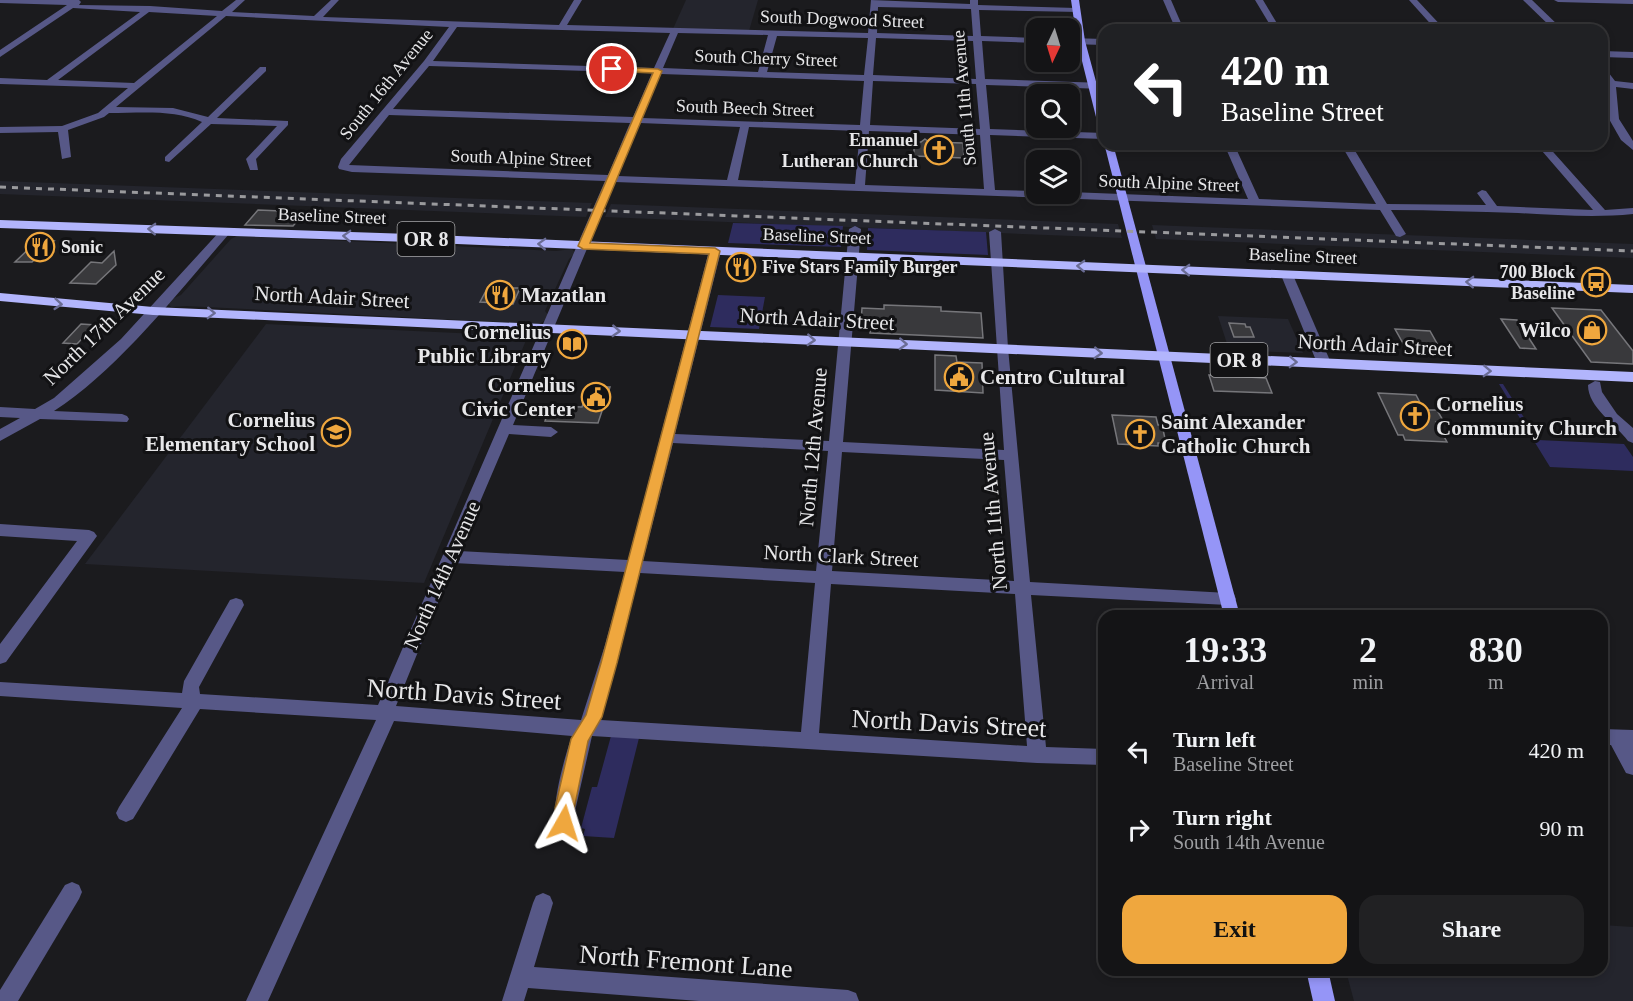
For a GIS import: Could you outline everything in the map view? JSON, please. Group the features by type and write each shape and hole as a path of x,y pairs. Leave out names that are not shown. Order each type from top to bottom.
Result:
{"highway":[{"name":"Baseline Street","path":"0,224 225,231 1633,289"},
{"name":"North Adair Street","path":"0,297 153,311 1324,363 1592,380 1633,377"}],"main road":[{"path":"1075,0 1081,41 1098,105"},
{"path":"1110,150 1231,610"},
{"path":"1318,976 1324,1001"}],"street":[{"path":"49,82 160,0"},
{"path":"0,130 63,129 92,119 108,110 241,0"},
{"path":"317,18 335,0"},
{"path":"561,27 578,0"},
{"path":"1167,0 1177,24"},
{"path":"1259,0 1273,24"},
{"path":"1413,0 1435,24"},
{"path":"1527,0 1553,24"},
{"path":"1558,0 1633,2"},
{"name":"South Dogwood Street","path":"0,1 77,2 223,15 1026,40"},
{"path":"0,54 77,2"},
{"path":"860,187 874,2 974,3 1076,10"},
{"name":"South 11th Avenue","path":"974,3 990,192"},
{"name":"South 16th Avenue","path":"343,167 345,161 427,63 456,23"},
{"name":"North 14th Avenue","path":"257,1001 385,724 388,713 387,702 675,30"},
{"path":"762,74 772,33"},
{"path":"0,38 23,39"},
{"path":"1081,41 1098,42"},
{"path":"1608,54 1633,55"},
{"name":"South Cherry Street","path":"427,63 1098,85"},
{"path":"169,159 264,69"},
{"path":"0,81 137,86"},
{"path":"1633,87 1609,89 1615,120 1620,131 1633,147"},
{"path":"108,110 174,112 192,114 209,121 285,123 251,159 254,168"},
{"name":"South Beech Street","path":"385,112 1098,136"},
{"path":"732,182 745,124"},
{"path":"63,129 66,157"},
{"path":"1232,150 1255,203"},
{"path":"1350,150 1400,234"},
{"path":"1546,150 1602,214"},
{"name":"South Alpine Street","path":"343,167 1255,203 1447,207 1495,211 1602,214 1633,211"},
{"path":"1482,193 1495,211"},
{"name":"North 12th Avenue","path":"809,741 855,229"},
{"name":"North 17th Avenue","path":"0,436 57,402 80,383 153,311 225,231"},
{"path":"995,232 997,263"},
{"path":"564,823 564,808 580,739 593,717 715,251"},
{"name":"North 11th Avenue","path":"997,263 1002,348 1037,755"},
{"path":"1287,275 1324,363"},
{"path":"1592,380 1594,392 1612,417 1624,425 1633,438"},
{"path":"0,412 122,419"},
{"path":"505,429 551,432"},
{"path":"667,438 1011,455"},
{"path":"0,531 89,536 0,657"},
{"name":"North Clark Street","path":"451,557 1228,599"},
{"path":"126,813 190,712 192,707 190,686 236,605"},
{"name":"North Davis Street","path":"0,689 588,728 1098,757"},
{"path":"1617,738 1633,767"},
{"path":"6,1001 72,892"},
{"path":"513,1001 543,903"},
{"name":"North Fremont Lane","path":"520,977 848,1001"}],"shaded area":[{"path":"686,0 758,0 749,31 673,29"},
{"path":"0,181 592,203 586,217 0,194"},
{"path":"611,204 1118,224 1122,238 605,217"},
{"path":"733,223 843,226 841,247 728,243"},
{"path":"1152,225 1633,244 1633,258 1156,239"},
{"path":"868,228 986,232 988,255 867,250"},
{"path":"237,236 556,251 572,249 575,253 569,259 545,311 548,315 546,320 539,324 171,307 168,303 181,295 231,239"},
{"path":"718,295 765,297 759,329 710,327"},
{"path":"1218,316 1288,319 1303,353 1229,350"},
{"name":"Cornelius Elementary School","path":"266,324 527,338 424,583 85,564"},
{"path":"1499,384 1503,384 1538,440 1624,444 1633,457 1633,471 1550,467"},
{"path":"611,736 639,738 614,838 583,836 585,829 581,828 592,787 597,787"},
{"path":"1608,925 1633,927 1633,1001 1354,1001 1347,976 1608,976"}],"building":[{"name":"Emanuel Lutheran Church","path":"925,139 929,142 963,143 964,158 914,156 914,142 921,142"},
{"path":"258,210 305,212 293,226 245,225"},
{"name":"Sonic","path":"38,240 54,241 32,262 15,262"},
{"path":"114,251 116,265 96,284 70,283 91,262 102,263"},
{"name":"Mazatlan","path":"488,287 520,288 513,304 480,302"},
{"path":"884,305 941,307 941,311 981,313 983,338 870,333 871,324 861,323 862,308 884,309"},
{"name":"Wilco","path":"1552,308 1601,310 1633,351 1633,364 1591,362"},
{"path":"1501,319 1517,320 1536,349 1520,348"},
{"path":"1229,323 1245,324 1246,327 1250,327 1254,337 1234,337"},
{"path":"81,324 95,325 77,344 63,343"},
{"path":"1395,329 1430,331 1439,347 1404,345"},
{"name":"Centro Cultural","path":"935,355 956,356 957,362 982,363 983,393 935,390"},
{"path":"1209,375 1266,378 1272,393 1214,391"},
{"name":"Cornelius Civic Center","path":"589,387 610,387 598,423 545,421 550,406 582,407"},
{"name":"Cornelius Community Church","path":"1378,393 1416,395 1424,410 1437,410 1444,422 1436,422 1447,442 1405,440 1403,435 1398,435"},
{"name":"Saint Alexander Catholic Church","path":"1112,415 1156,417 1158,425 1162,425 1166,443 1158,443 1158,446 1118,444"}],"railway":[{"path":"0,187 1633,251"}],"place":[{"name":"Emanuel Lutheran Church","path":"939,150"},
{"name":"Sonic","path":"40,247"},
{"name":"Five Stars Family Burger","path":"741,267"},
{"name":"700 Block Baseline","path":"1596,282"},
{"name":"Mazatlan","path":"500,295"},
{"name":"Wilco","path":"1592,330"},
{"name":"Cornelius Public Library","path":"572,344"},
{"name":"Centro Cultural","path":"959,377"},
{"name":"Cornelius Civic Center","path":"596,397"},
{"name":"Cornelius Community Church","path":"1415,416"},
{"name":"Cornelius Elementary School","path":"336,432"},
{"name":"Saint Alexander Catholic Church","path":"1140,434"}],"route":[{"path":"564,823 564,808 580,739 593,717 609,663 715,251 583,246 658,71 612,69"}]}
